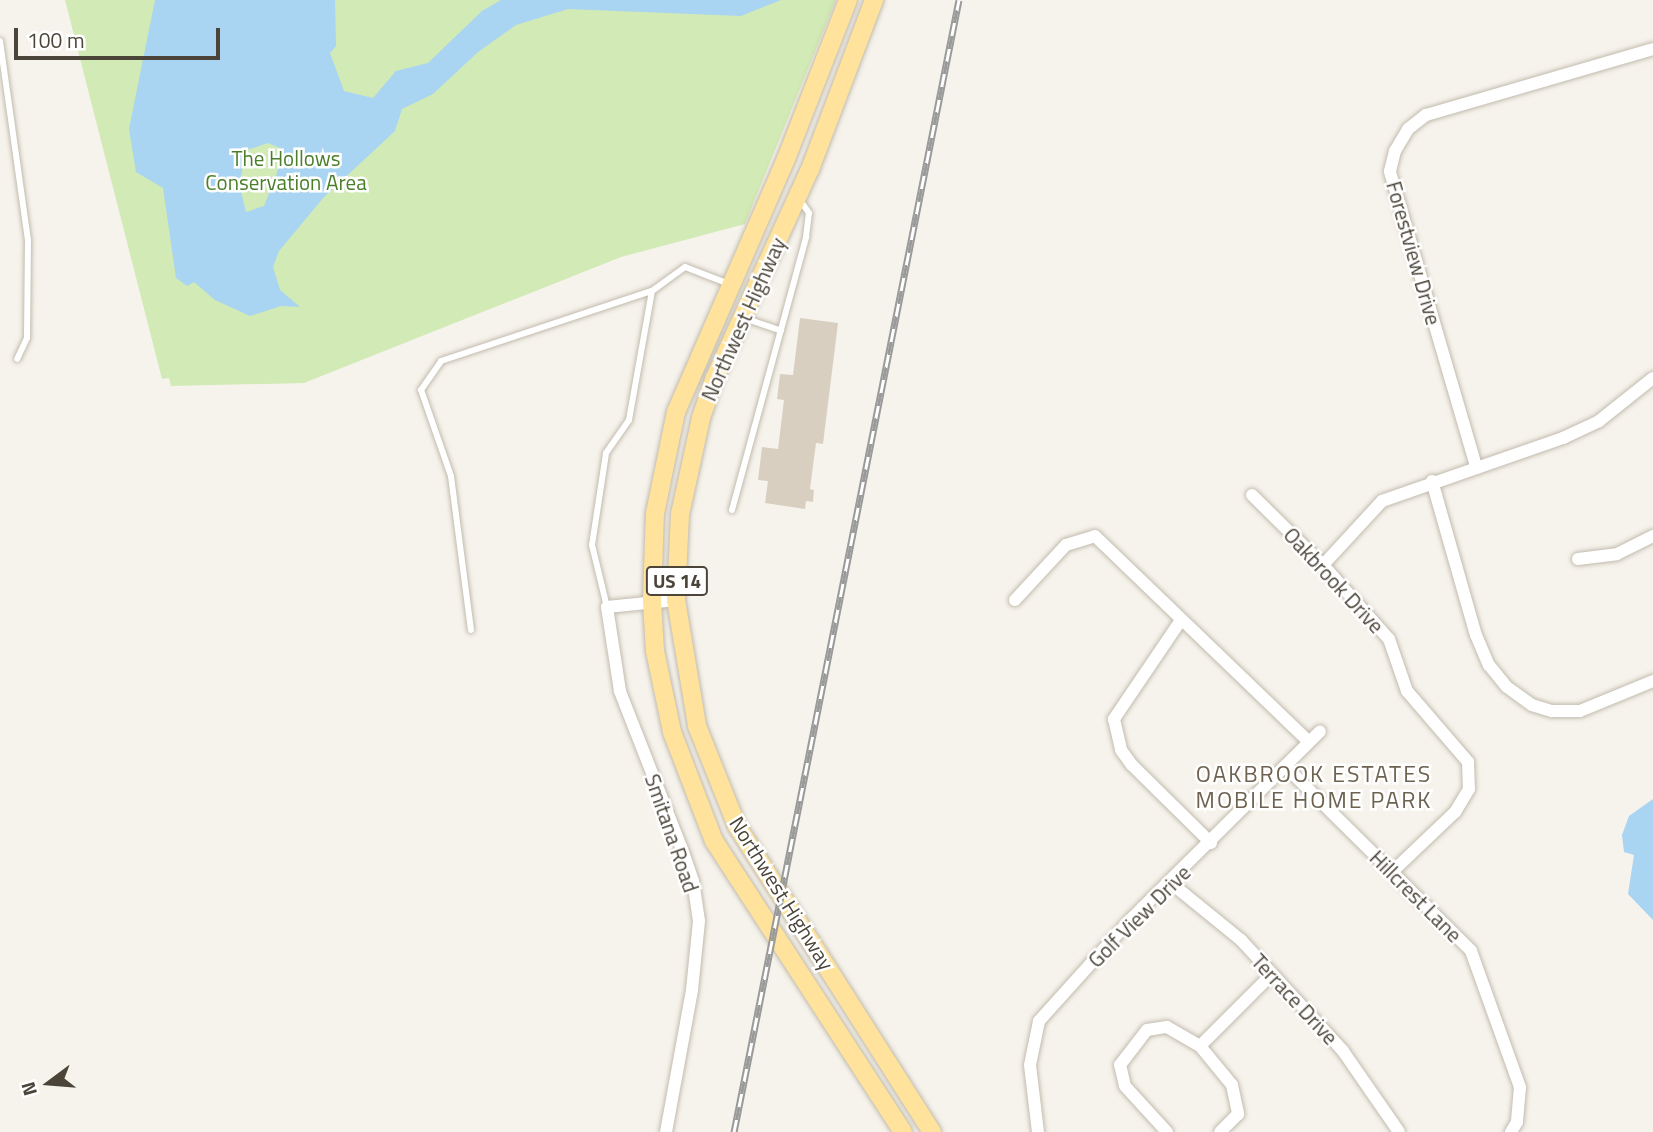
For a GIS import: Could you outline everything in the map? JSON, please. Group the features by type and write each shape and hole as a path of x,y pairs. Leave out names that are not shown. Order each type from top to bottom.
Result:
{"main road":[{"name":"Northwest Highway","path":"848,0 730,285 692,368 664,459 652,547 652,601 655,651 672,732 714,841 903,1132"},
{"name":"Northwest Highway","path":"874,0 797,197 715,377 688,466 680,514 676,600 697,726 737,826 932,1132"}],"street":[{"name":"Forestview Drive","path":"1476,466 1390,171 1395,151 1408,129 1426,115 1653,49"},
{"path":"1323,565 1382,501 1432,481 1563,439 1599,421 1653,378"},
{"path":"1432,481 1476,635 1489,665 1507,687 1532,705 1552,711 1580,711 1653,681"},
{"name":"Oakbrook Drive","path":"1252,495 1323,565 1389,639 1407,691 1468,762 1469,789 1455,812 1392,872"},
{"path":"1015,600 1066,544 1095,536 1309,742"},
{"path":"1578,559 1617,554 1653,537"},
{"path":"607,607 676,600"},
{"name":"Smitana Road","path":"607,607 620,691 685,858 699,921 692,990 666,1132"},
{"path":"1181,620 1114,719 1121,750 1132,765 1211,844"},
{"name":"Golf View Drive","path":"1038,1132 1030,1065 1039,1021 1129,921 1172,884 1320,731"},
{"name":"Hillcrest Lane","path":"1285,766 1471,951 1520,1087 1517,1122 1511,1132"},
{"name":"Terrace Drive","path":"1172,884 1241,940 1343,1051 1399,1132"},
{"path":"1200,1046 1272,974"},
{"path":"1167,1132 1125,1086 1120,1065 1147,1030 1167,1027 1200,1046 1232,1086 1238,1114 1220,1132"}],"lane":[{"path":"0,41 29,240 27,338 17,359"},
{"path":"732,510 809,224 809,210 797,197"},
{"path":"471,630 451,476 421,390 441,361 652,291 685,267 730,285"},
{"path":"607,607 592,545 606,453 629,420 652,291"},
{"path":"742,318 781,331"}],"green space":[{"name":"The Hollows Conservation Area","path":"65,0 836,0 745,224 621,257 304,383 171,386 169,378 162,379"}],"water":[{"path":"155,0 335,0 336,46 330,53 344,91 373,98 396,71 428,63 482,11 501,0 781,0 741,16 568,9 516,25 478,52 433,94 402,109 395,131 324,197 279,251 273,267 280,290 300,307 281,306 250,316 215,300 194,282 187,286 176,278 163,188 136,172 129,129","holes":["268,143 282,149 277,173 264,206 246,212 239,184 247,150"]},
{"path":"1653,799 1653,920 1628,894 1634,855 1624,852 1622,835 1629,816"}],"building":[{"path":"800,318 838,323 823,444 816,443 810,489 814,490 813,502 806,501 805,509 765,503 768,481 758,480 762,447 778,449 784,400 777,399 780,374 793,375"}],"railway":[{"path":"734,1132 959,0"}],"district":[{"name":"OAKBROOK ESTATES MOBILE HOME PARK","path":"1314,787"}]}
